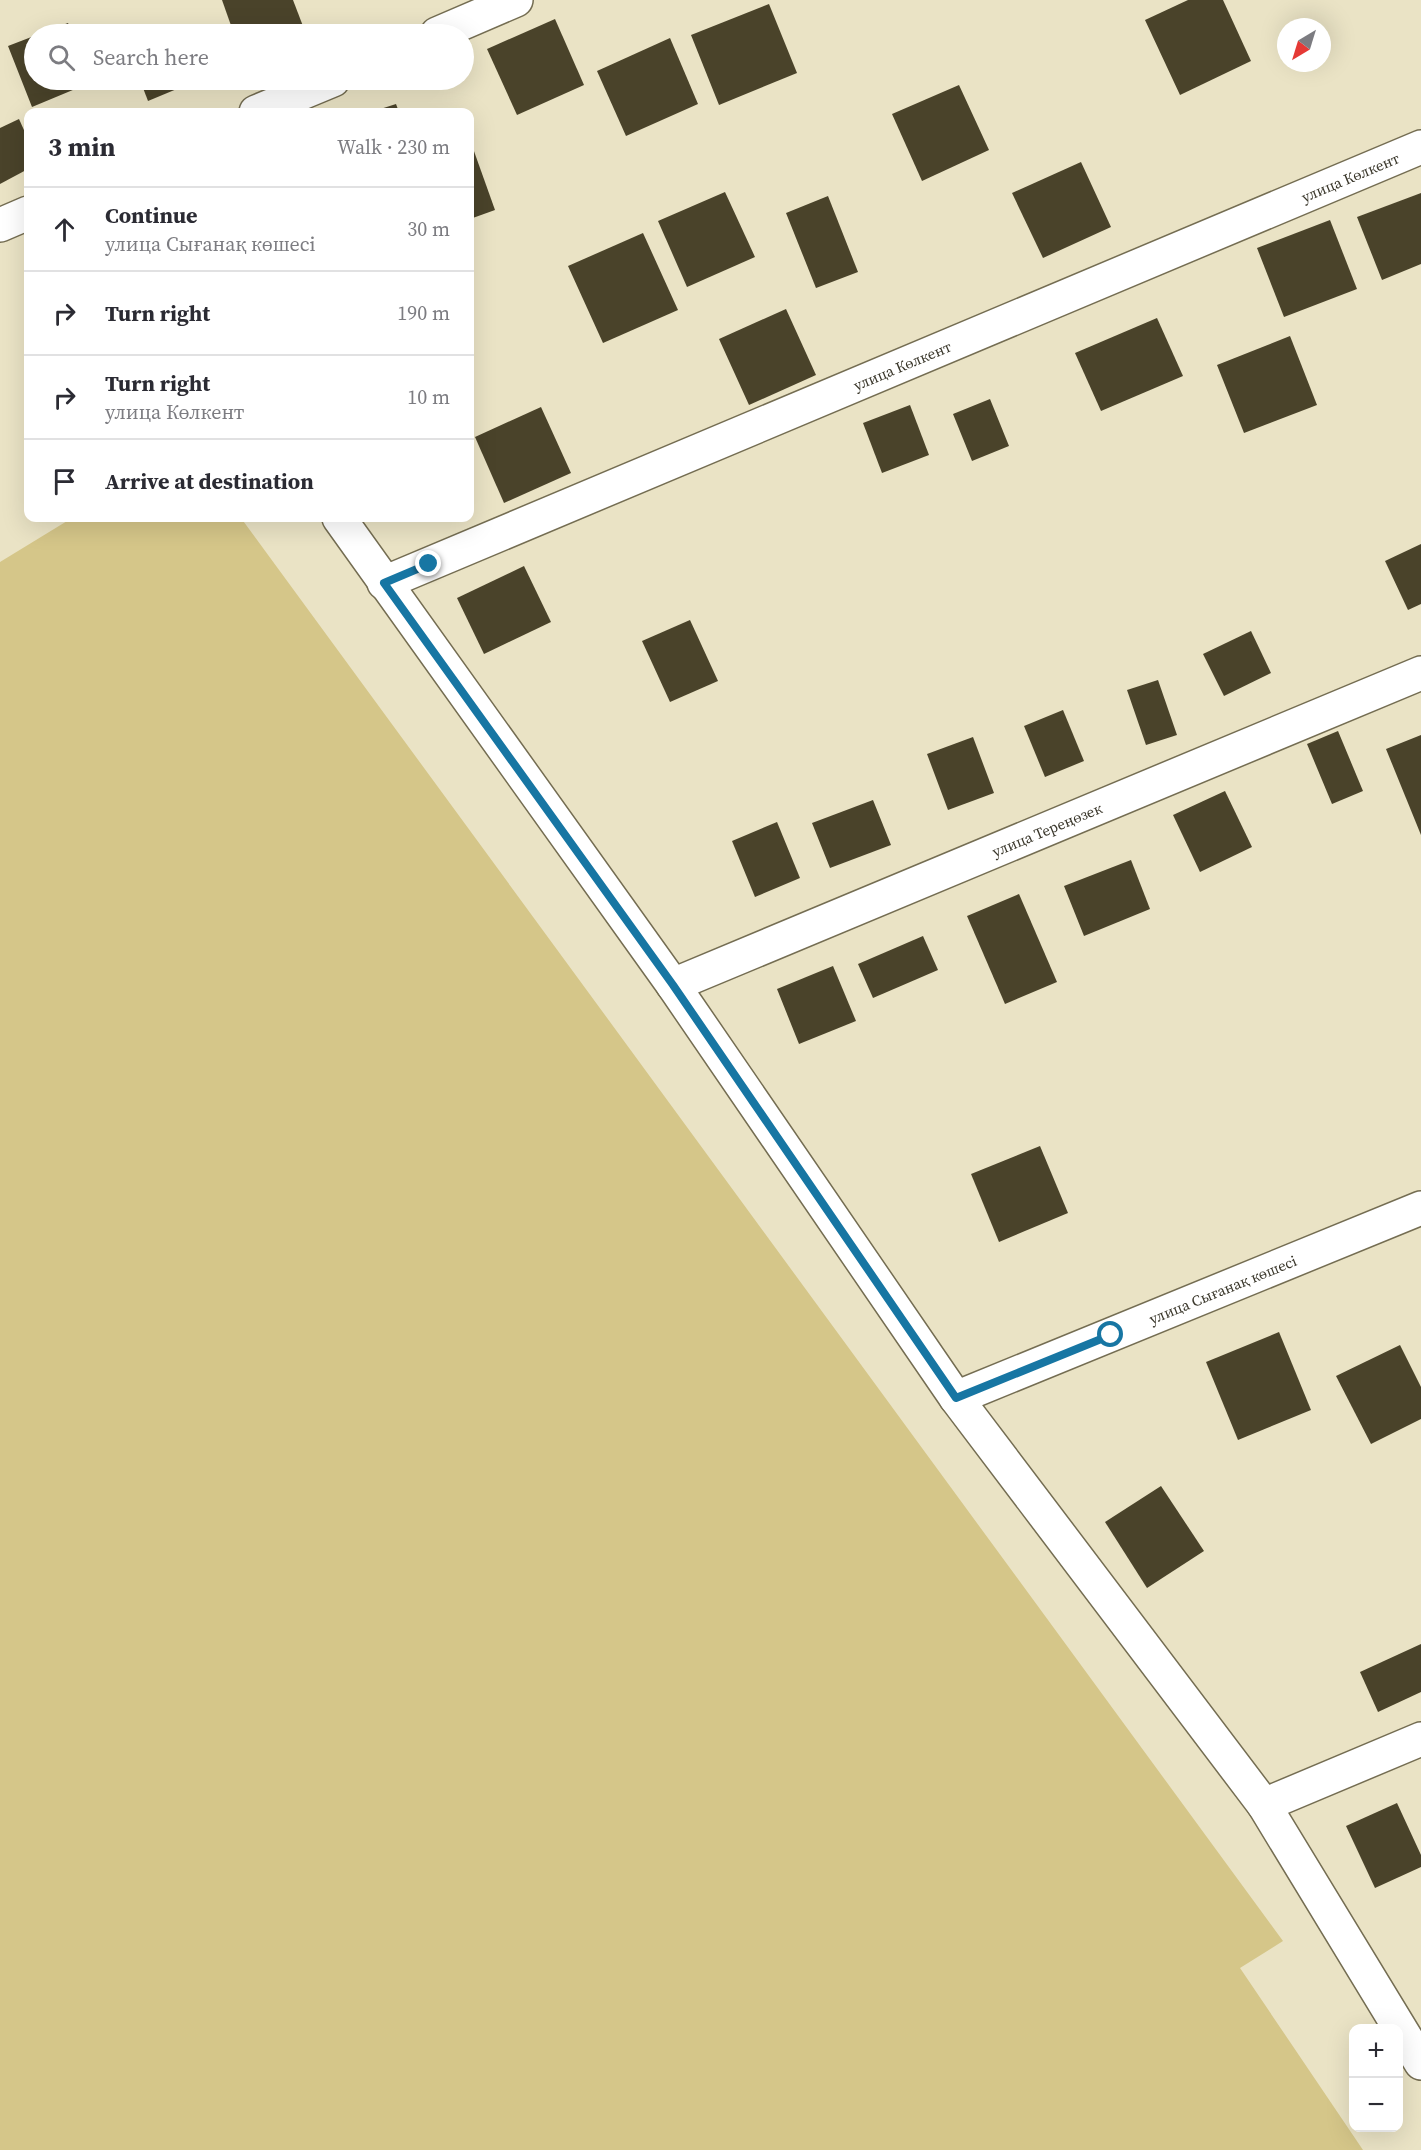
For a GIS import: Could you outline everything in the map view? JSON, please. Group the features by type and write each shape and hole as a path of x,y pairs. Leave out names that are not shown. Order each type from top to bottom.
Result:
{"street":[{"path":"460,24 516,0"},
{"path":"266,108 309,90"},
{"name":"улица Көлкент","path":"384,583 1421,147"},
{"path":"0,225 24,215"},
{"path":"342,522 673,985 956,1398 1264,1804 1421,2063"},
{"name":"улица Тереңөзек","path":"673,985 1421,673"},
{"name":"улица Сығанақ көшесі","path":"956,1398 1421,1208"},
{"path":"1264,1804 1421,1739"}],"shaded area":[{"path":"65,522 244,522 1283,1941 1240,1968 1363,2150 0,2150 0,562"}],"building":[{"path":"222,0 293,0 302,24 230,24"},
{"path":"1188,0 1223,0 1251,61 1180,95 1145,20"},
{"path":"769,4 797,73 719,105 691,35"},
{"path":"555,19 584,85 517,115 487,49"},
{"path":"670,38 698,104 626,136 597,71"},
{"path":"24,40 24,87 8,46"},
{"path":"959,85 989,150 922,181 892,114"},
{"path":"25,90 73,90 32,107"},
{"path":"144,90 174,90 148,101"},
{"path":"396,104 398,108 384,108"},
{"path":"19,119 24,130 24,171 0,184 0,128"},
{"path":"474,151 495,210 474,218"},
{"path":"1081,162 1111,227 1043,258 1012,193"},
{"path":"725,192 755,257 687,287 658,221"},
{"path":"1421,193 1421,264 1382,280 1357,217"},
{"path":"828,196 858,272 816,288 786,213"},
{"path":"1330,220 1357,289 1284,317 1257,248"},
{"path":"643,233 678,310 603,343 568,266"},
{"path":"786,309 816,375 749,405 719,339"},
{"path":"1157,318 1183,376 1101,411 1075,353"},
{"path":"1290,336 1317,405 1244,433 1217,365"},
{"path":"990,399 1009,446 972,461 953,414"},
{"path":"910,405 929,455 882,473 863,423"},
{"path":"541,407 571,473 504,503 475,437"},
{"path":"1421,544 1421,604 1408,610 1385,561"},
{"path":"524,566 551,622 484,654 457,598"},
{"path":"690,620 718,681 670,702 642,641"},
{"path":"1251,631 1271,673 1224,696 1203,654"},
{"path":"1158,680 1177,735 1146,745 1127,690"},
{"path":"1063,710 1084,761 1045,777 1024,726"},
{"path":"1338,731 1363,791 1332,804 1307,744"},
{"path":"1421,735 1421,835 1386,749"},
{"path":"973,737 994,793 948,810 927,754"},
{"path":"1225,791 1252,847 1200,872 1173,815"},
{"path":"873,800 891,845 830,868 812,823"},
{"path":"777,822 800,878 755,897 732,841"},
{"path":"1131,860 1150,909 1084,936 1064,886"},
{"path":"1019,894 1057,982 1005,1004 967,916"},
{"path":"923,936 938,970 873,998 858,964"},
{"path":"833,966 856,1021 799,1044 777,989"},
{"path":"1040,1146 1068,1213 999,1242 971,1174"},
{"path":"1279,1332 1311,1410 1238,1440 1206,1362"},
{"path":"1400,1345 1421,1387 1421,1419 1371,1444 1336,1376"},
{"path":"1161,1486 1204,1551 1147,1588 1105,1522"},
{"path":"1421,1644 1421,1692 1378,1712 1360,1672"},
{"path":"1397,1803 1421,1855 1421,1867 1375,1888 1346,1826"}],"route":[{"path":"429,564 384,583 673,985 956,1398 1111,1335"}]}
